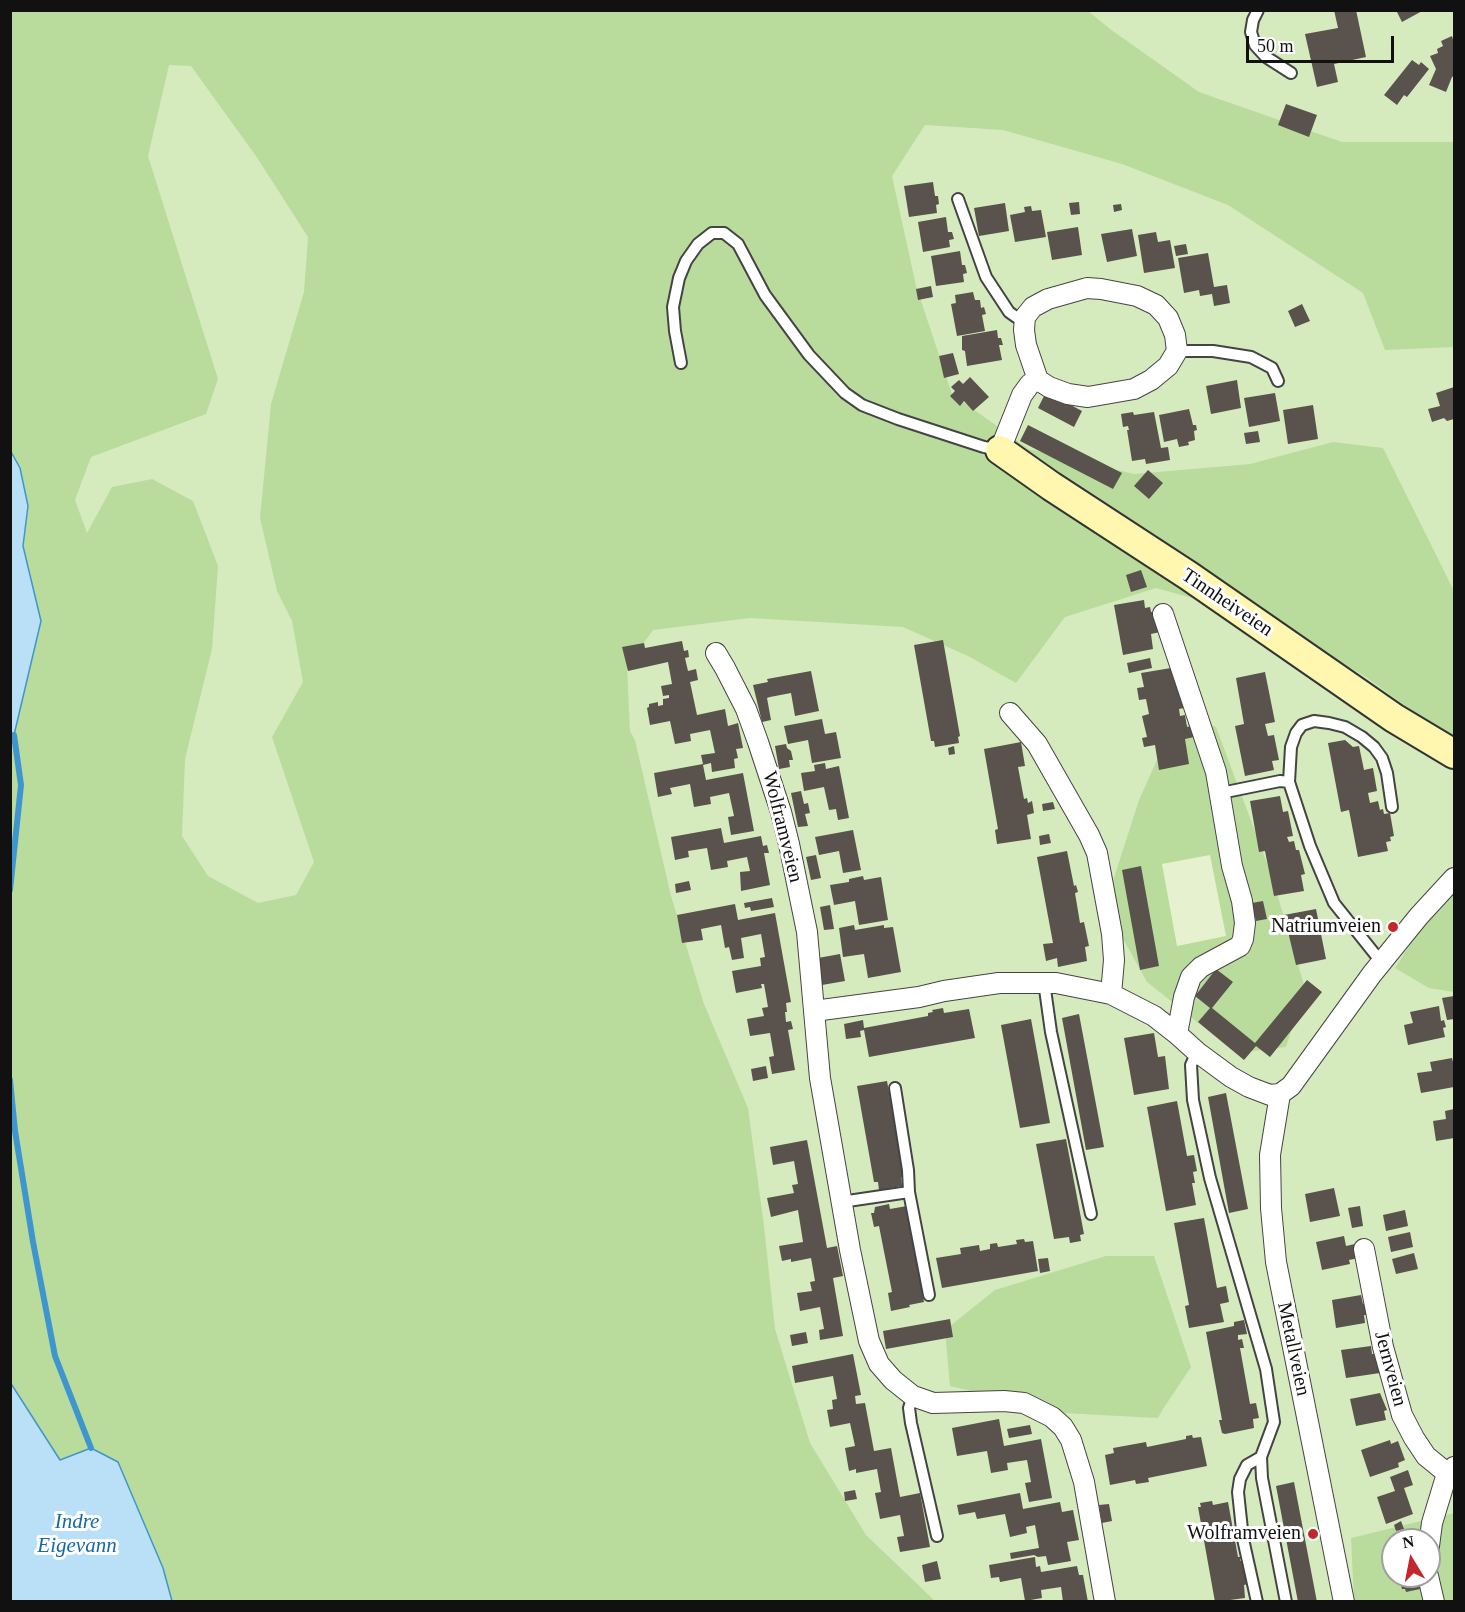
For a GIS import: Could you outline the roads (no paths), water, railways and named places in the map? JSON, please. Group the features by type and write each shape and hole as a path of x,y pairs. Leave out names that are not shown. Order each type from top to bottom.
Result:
{"street":[{"path":"1101,289 1128,294 1156,305 1168,318 1175,335 1177,351 1168,366 1151,380 1134,388 1088,397 1068,394 1038,380 1026,345 1025,317 1033,307 1048,299 1077,291 1101,289"},
{"path":"1000,450 1022,395 1030,384 1038,380"},
{"name":"Tinnheiveien","path":"1000,450 1189,576 1394,718 1455,754"},
{"path":"1162,614 1216,772 1245,923 1240,946 1201,967 1191,977 1184,997 1177,1034"},
{"name":"Wolframveien","path":"716,653 746,709 781,812 807,932 820,1078 841,1202 869,1341 879,1364 893,1380 913,1396 933,1403 1004,1401 1024,1403 1052,1417 1063,1427 1071,1440 1084,1482 1105,1602"},
{"path":"1010,713 1037,744 1097,853 1112,934 1114,960 1111,994"},
{"path":"814,1011 866,1005 999,983 1044,982 1082,987 1111,994 1154,1016 1231,1077 1270,1095 1280,1094 1291,1086 1419,916 1455,878"},
{"name":"Metallveien","path":"1280,1094 1270,1155 1271,1208 1276,1262 1344,1602"},
{"name":"Jernveien","path":"1364,1248 1383,1347 1402,1415 1426,1456 1451,1471 1431,1528"}],"lane":[{"path":"1258,10 1251,32 1255,45 1266,57 1291,73"},
{"path":"958,200 986,277 1009,312 1016,317 1025,317"},
{"path":"681,363 673,307 679,278 686,261 698,244 712,233 724,233 738,244 765,295 809,355 845,393 862,405 898,419 1000,450"},
{"path":"1177,351 1213,351 1251,357 1272,368 1278,381"},
{"path":"1382,963 1334,903 1314,855 1289,782 1291,747 1302,724 1314,721 1345,727 1374,747 1382,758 1387,773 1392,807"},
{"path":"1221,793 1280,781 1289,782"},
{"path":"1044,982 1051,1032 1091,1214"},
{"name":"Metallveien","path":"1197,1052 1191,1065 1193,1100 1210,1178 1266,1369 1274,1422 1261,1457 1262,1478 1286,1602"},
{"path":"896,1088 909,1192 930,1295"},
{"path":"841,1202 909,1192"},
{"path":"913,1396 909,1408 911,1423 937,1536"},
{"name":"Metallveien","path":"1257,1602 1243,1539 1238,1492 1240,1479 1247,1465 1261,1457"}],"water":[{"path":"10,450 20,468 28,506 23,546 41,621 14,735 11,736"},
{"name":"Indre Eigevann","path":"10,1382 60,1460 91,1448 118,1462 163,1568 172,1601 11,1601"}],"waterway":[{"path":"10,890 21,785 14,735"},
{"path":"10,1080 15,1131 33,1242 55,1356 91,1448"}],"place":[{"name":"Natriumveien","path":"1393,927"},
{"name":"Wolframveien","path":"1313,1534"}]}
